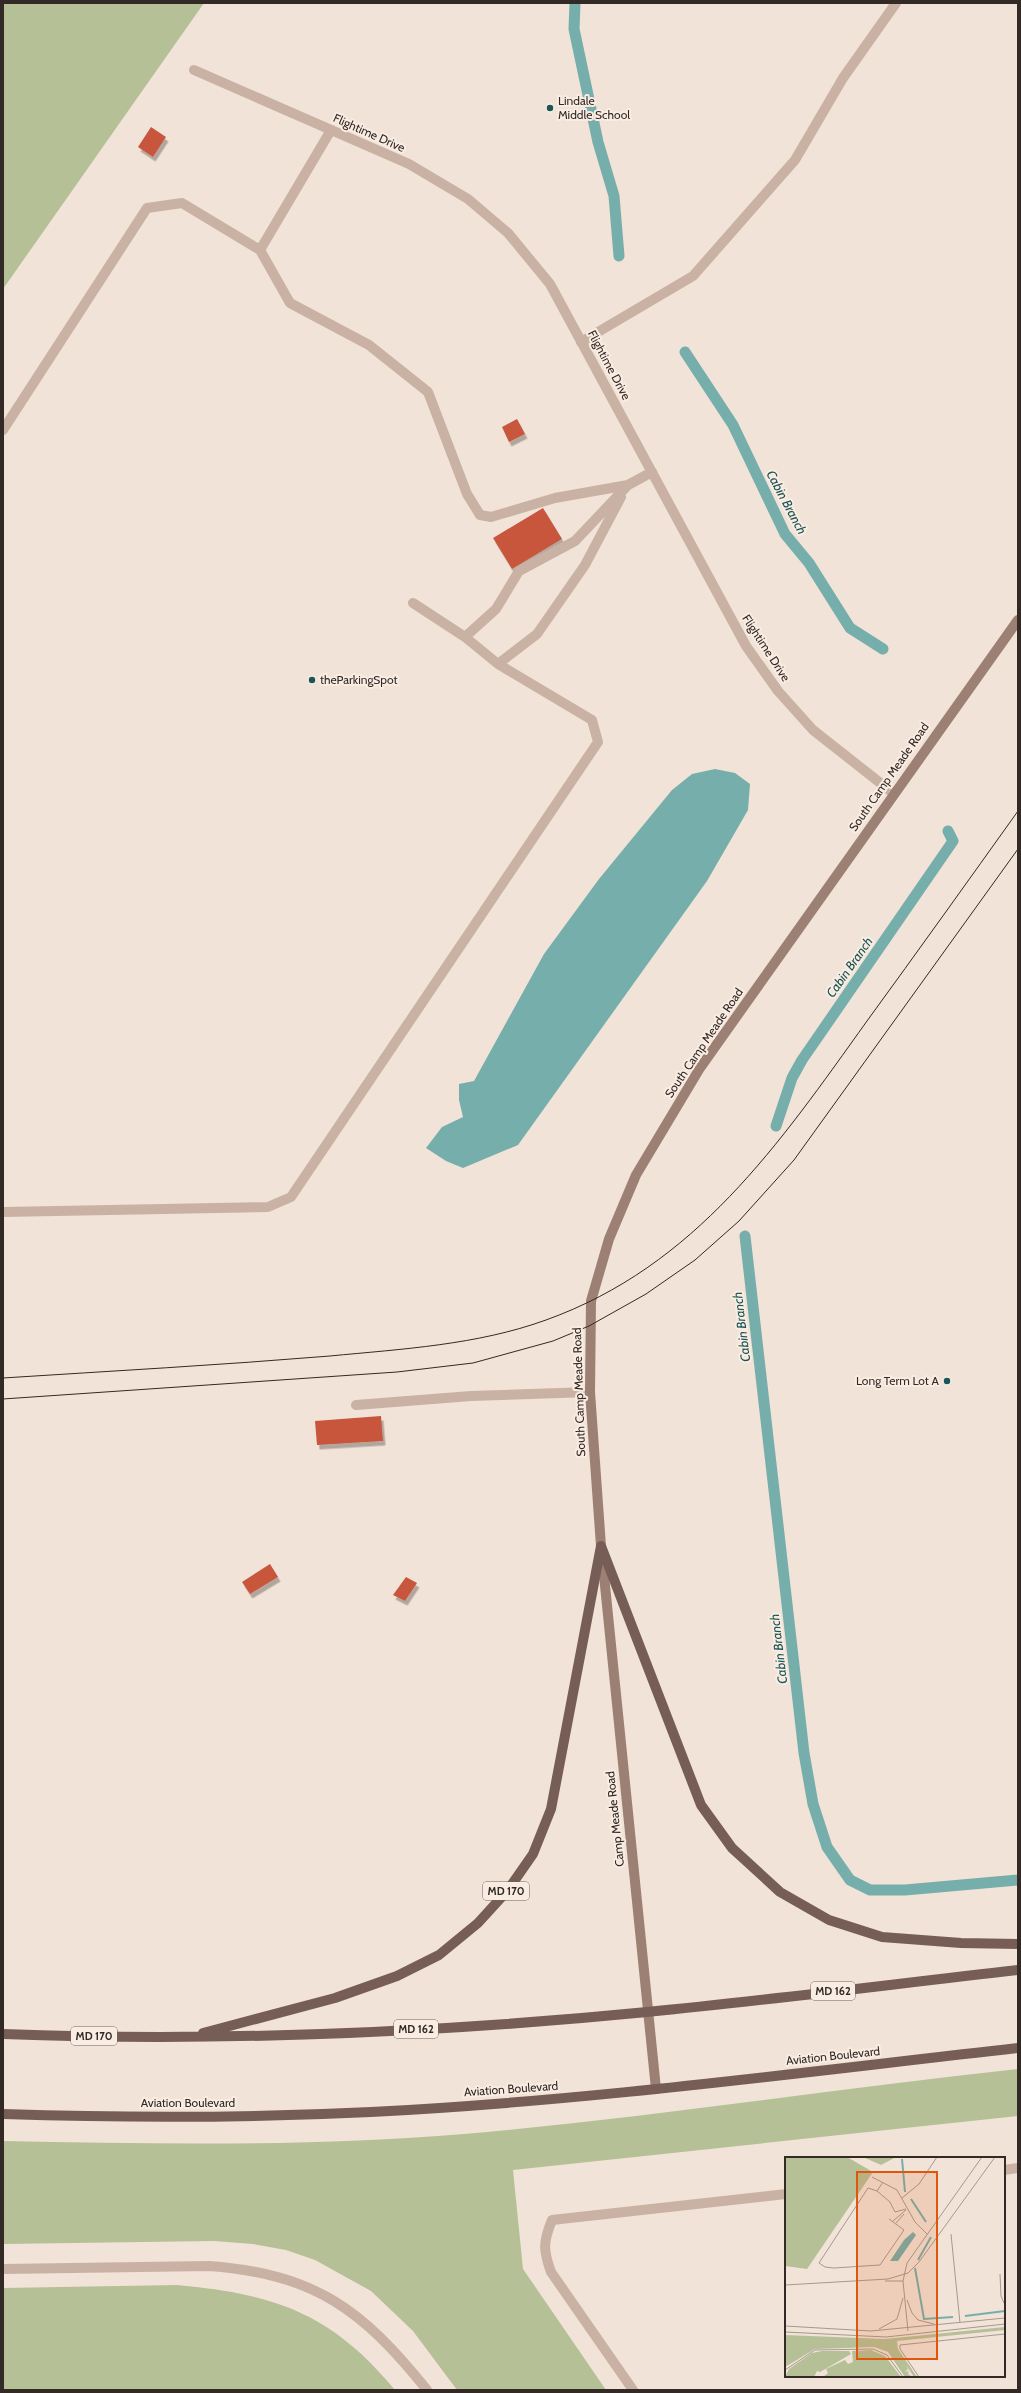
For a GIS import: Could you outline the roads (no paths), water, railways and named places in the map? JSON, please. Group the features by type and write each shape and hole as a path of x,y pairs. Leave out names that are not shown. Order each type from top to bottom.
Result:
{"main road":[{"name":"South Camp Meade Road","path":"601,1546 590,1392 589,1326 591,1301 609,1239 636,1175 700,1068 893,794 1018,620"},
{"path":"601,1546 701,1805 732,1848 780,1892 830,1920 882,1936 961,1943 1018,1944"},
{"name":"Camp Meade Road","path":"601,1546 656,2089"},
{"name":"MD 170","path":"3,2034 184,2038 335,1998 397,1976 439,1955 478,1923 508,1890 533,1854 551,1809 601,1546"},
{"name":"MD 162","path":"184,2038 440,2028 648,2012 1018,1970"},
{"name":"Aviation Boulevard","path":"3,2114 198,2117 372,2112 656,2089 1018,2048"}],"street":[{"path":"581,342 692,276 796,160 843,78 896,3"},
{"name":"Flightime Drive","path":"194,70 408,164 468,199 502,228 550,284 746,646 778,691 813,730 893,794"},
{"path":"260,250 331,130"},
{"path":"3,430 147,208 182,203 260,250 290,303 369,345 428,392 467,494 480,515 491,517 555,498 628,485"},
{"path":"465,638 496,609 519,571 575,541 628,485 652,472"},
{"path":"498,664 537,634 585,565 628,485"},
{"path":"3,1212 268,1206 290,1196 598,742 592,720 498,664 465,638 413,602"},
{"path":"356,1405 471,1396 590,1392"},
{"path":"1005,2170 1018,2168"},
{"path":"633,2390 551,2272 544,2253 545,2237 552,2220 785,2194"},
{"path":"3,2269 209,2266 242,2268 274,2275 306,2286 331,2299 364,2321 386,2342 427,2390"}],"water":[{"path":"715,769 735,773 750,784 748,810 707,881 518,1145 463,1168 446,1161 426,1148 442,1127 463,1117 459,1100 459,1084 474,1081 544,954 599,879 672,790 692,774"}],"waterway":[{"name":"Cabin Branch","path":"575,3 574,29 598,142 614,196 619,256"},
{"name":"Cabin Branch","path":"685,352 733,425 785,534 809,563 850,628 883,649"},
{"name":"Cabin Branch","path":"776,1126 792,1078 802,1060 953,841 948,831"},
{"name":"Cabin Branch","path":"745,1236 804,1753 813,1804 827,1847 850,1880 870,1890 905,1890 1018,1880"}],"tram line":[{"path":"3,1378 330,1356 439,1345 466,1341 520,1328 546,1320 599,1297 647,1268 690,1234 730,1196 766,1155 801,1112 834,1067 1018,811"},
{"path":"3,1399 397,1372 473,1363 553,1341 589,1326 646,1294 695,1260 739,1221 794,1160 1018,849"}],"place":[{"name":"Lindale Middle School","path":"550,108"},
{"name":"theParkingSpot","path":"312,680"},
{"name":"Long Term Lot A","path":"947,1381"}]}
